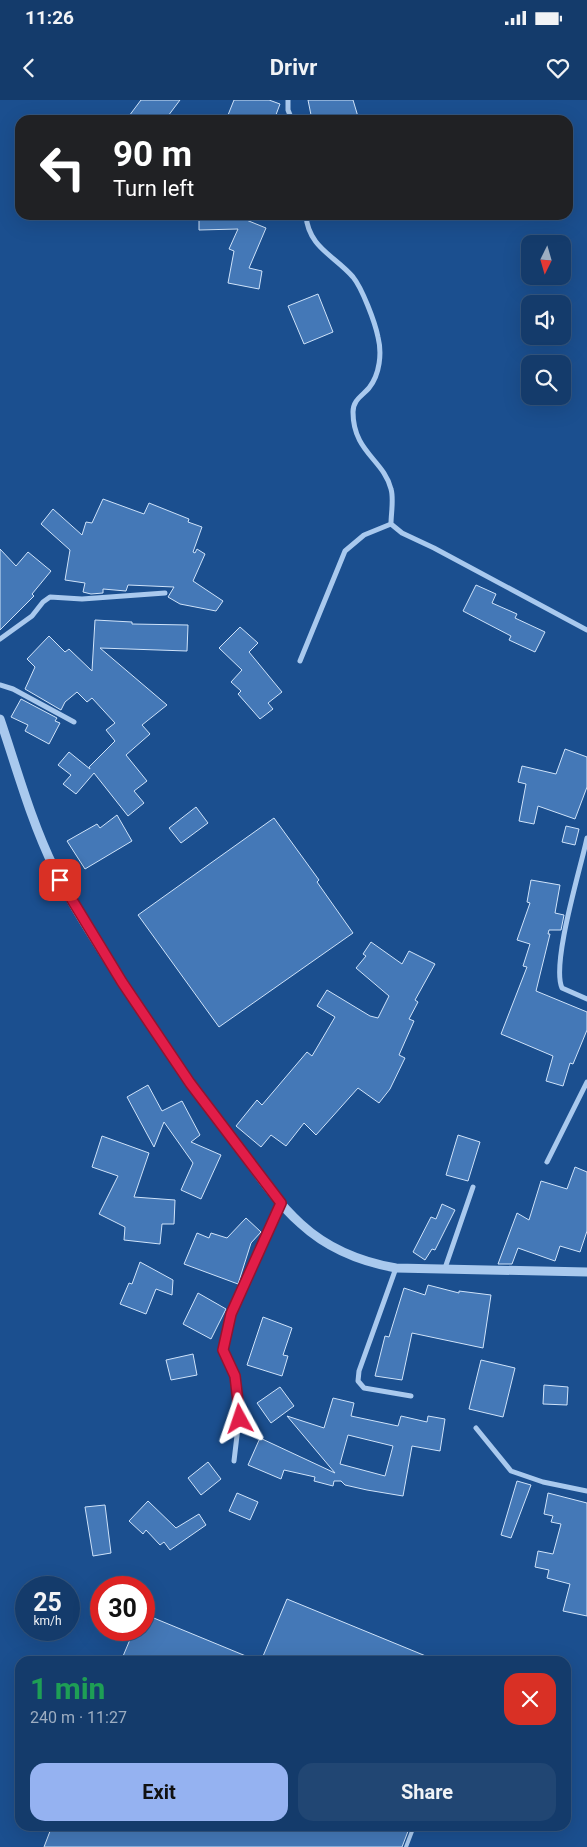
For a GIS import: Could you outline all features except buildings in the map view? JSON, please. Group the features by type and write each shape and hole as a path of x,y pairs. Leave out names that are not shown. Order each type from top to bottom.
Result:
{"street":[{"path":"288,100 290,115"},
{"path":"306,220 307,225 316,241 328,257 353,278 378,337 379,370 369,387 356,399 352,410 355,428 362,448 383,474 391,490 391,524"},
{"path":"391,524 402,533 434,548 587,630"},
{"path":"300,661 345,551 364,535 391,524"},
{"path":"0,639 32,616 43,602 50,597 82,599 165,593"},
{"path":"0,685 18,691 74,722"},
{"path":"0,719 44,844 66,894 190,1083 281,1203 302,1225 328,1244 373,1264 396,1268 587,1272"},
{"path":"587,838 563,943 559,976 562,988 587,999"},
{"path":"547,1162 587,1082"},
{"path":"445,1268 473,1187"},
{"path":"234,1461 240,1410 235,1376 223,1350 231,1314 281,1203"},
{"path":"396,1268 359,1371 358,1381 364,1388 411,1396"},
{"path":"476,1428 511,1471 543,1482 587,1492"}],"lane":[{"path":"406,1847 412,1831"}],"route":[{"path":"60,880 66,894 122,982 190,1083 281,1203 231,1314 223,1350 235,1376 240,1419"}]}
